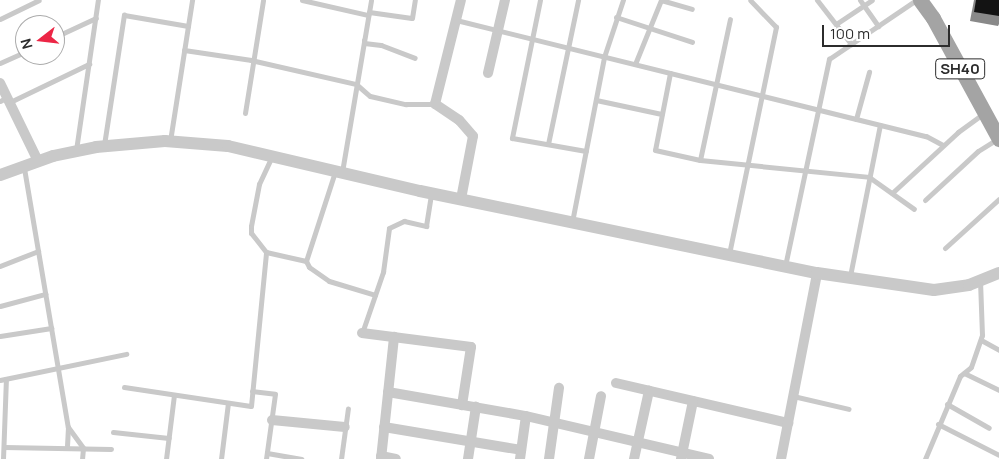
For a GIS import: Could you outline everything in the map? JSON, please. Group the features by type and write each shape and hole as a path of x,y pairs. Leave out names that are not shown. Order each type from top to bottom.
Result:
{"main road":[{"name":"SH40","path":"920,0 933,18 984,114 997,132"}],"street":[{"path":"460,200 473,136 459,120 435,104 461,0"},
{"path":"488,73 505,0"},
{"path":"0,83 5,100 38,161"},
{"path":"0,175 38,161 104,146 170,141 228,146 460,200 817,273 934,290 980,280 999,273"},
{"path":"781,459 817,273"},
{"path":"362,333 471,347 462,405"},
{"path":"394,337 381,458 396,459"},
{"path":"616,383 788,423"},
{"path":"549,459 559,388"},
{"path":"634,459 649,391"},
{"path":"388,392 526,416 638,442 681,456 709,459"},
{"path":"589,459 601,396"},
{"path":"681,456 693,401"},
{"path":"468,459 476,407"},
{"path":"384,426 471,442 521,454 526,416"},
{"path":"272,420 345,427"}],"lane":[{"path":"0,19 39,0"},
{"path":"76,151 98,0"},
{"path":"170,141 192,0"},
{"path":"245,113 251,60 263,0"},
{"path":"302,0 368,13 412,18 416,0"},
{"path":"371,0 338,172 306,261 309,267 329,281 375,295"},
{"path":"540,0 512,138 586,151"},
{"path":"548,144 578,0"},
{"path":"572,222 604,57 623,0"},
{"path":"635,64 651,29 661,0 692,9"},
{"path":"728,255 776,27 750,0"},
{"path":"818,0 851,44"},
{"path":"860,0 878,26"},
{"path":"836,24 872,0"},
{"path":"784,267 830,59 916,0"},
{"path":"104,146 124,15 188,26"},
{"path":"616,17 692,42"},
{"path":"65,32 96,18"},
{"path":"700,160 730,19"},
{"path":"456,20 926,136 943,145"},
{"path":"364,40 364,43 381,45 415,58"},
{"path":"184,50 251,60 356,84 370,96 406,104 435,104"},
{"path":"0,63 15,56"},
{"path":"5,100 89,64"},
{"path":"856,119 869,72"},
{"path":"670,73 655,150 700,160 869,177 914,209"},
{"path":"596,100 662,114"},
{"path":"892,194 943,145 984,114"},
{"path":"850,278 880,125"},
{"path":"925,200 997,132"},
{"path":"272,156 259,184 251,233 266,252 306,261"},
{"path":"24,166 68,427 67,446"},
{"path":"362,333 383,272 389,228 404,221 426,226 431,193"},
{"path":"945,248 999,199"},
{"path":"0,266 38,251"},
{"path":"124,388 250,406 266,252"},
{"path":"925,459 947,404 964,373 971,367 980,340 984,316 980,280"},
{"path":"0,306 45,294"},
{"path":"0,336 51,328"},
{"path":"980,340 999,350"},
{"path":"3,459 3,379 126,354"},
{"path":"964,373 999,390"},
{"path":"252,391 275,394 266,456 301,459"},
{"path":"166,459 174,395"},
{"path":"793,396 849,409"},
{"path":"221,459 228,403"},
{"path":"947,404 989,428"},
{"path":"341,459 348,408"},
{"path":"938,424 999,455"},
{"path":"68,427 83,448 82,459"},
{"path":"113,432 169,438"},
{"path":"4,447 67,446 111,449"}],"building":[{"path":"976,0 999,0 999,16 974,12"}]}
